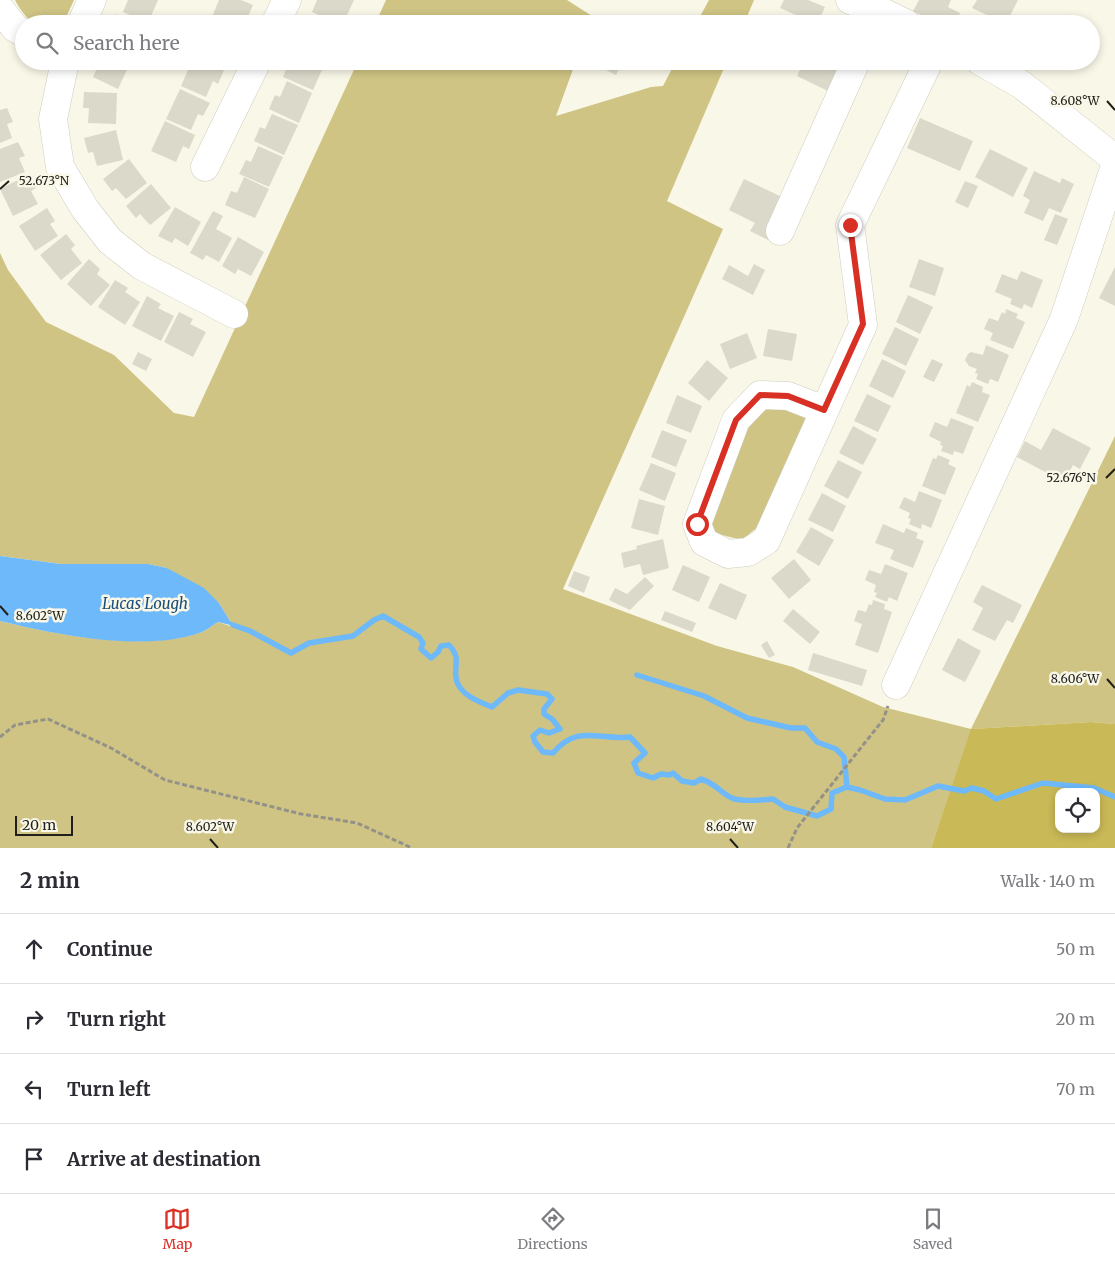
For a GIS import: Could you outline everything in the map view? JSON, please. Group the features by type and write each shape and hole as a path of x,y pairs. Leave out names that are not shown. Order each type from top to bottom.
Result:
{"street":[{"path":"85,15 92,0"},
{"path":"280,15 287,0"},
{"path":"850,0 872,15"},
{"path":"0,9 15,27"},
{"path":"63,70 53,119 60,167 85,209 110,241 142,266 234,314"},
{"path":"205,167 253,70"},
{"path":"780,231 852,70"},
{"path":"824,410 788,396 760,395 736,420 697,524 704,542 728,554 748,552 766,541 863,324 850,225 925,70"},
{"path":"996,70 1022,84 1115,159"},
{"path":"896,685 1064,319 1115,166"}],"path":[{"path":"788,848 797,828 883,720 896,685"},
{"path":"0,737 15,725 48,719 111,748 165,780 301,814 357,823 412,848"}],"shaded area":[{"path":"15,0 74,0 67,15 25,15"},
{"path":"386,0 567,0 590,15 379,15"},
{"path":"709,0 754,0 748,15 701,15"},
{"path":"354,70 573,70 556,116 651,87 663,86 671,70 723,70 667,201 723,229 563,589 717,646 793,667 883,707 971,729 1115,436 1115,724 1091,722 972,729 931,848 0,848 0,621 74,636 128,641 155,641 180,638 202,632 218,622 230,626 230,621 219,603 167,568 148,564 61,564 0,556 0,253 8,270 46,322 114,355 174,413 194,417"},
{"path":"774,405 795,405 809,423 766,520 742,540 710,532 719,479 753,412"},
{"path":"1091,722 1115,724 1115,848 931,848 971,729"}],"water":[{"name":"Lucas Lough","path":"0,556 61,564 148,564 167,568 204,588 219,603 230,621 238,627 218,622 202,632 179,638 155,641 128,641 101,640 48,632 0,621"}],"building":[{"path":"128,0 158,0 151,15 130,15 123,12"},
{"path":"219,0 241,0 253,5 249,15 213,15"},
{"path":"317,0 354,0 347,15 318,15 312,12"},
{"path":"784,0 808,0 825,7 821,15 796,15 780,8"},
{"path":"919,0 951,0 948,7 960,13 959,15 921,15 913,11"},
{"path":"977,0 1018,0 1010,15 987,15 972,8"},
{"path":"96,70 127,70 118,89 93,77"},
{"path":"188,70 224,70 218,84 213,81 206,97 181,86"},
{"path":"286,70 322,70 313,90 283,77"},
{"path":"606,70 618,70 616,75"},
{"path":"800,70 841,70 830,92 797,76"},
{"path":"287,81 312,93 299,123 269,109 275,95 280,97"},
{"path":"180,89 210,103 203,116 198,114 191,130 166,119"},
{"path":"84,92 117,93 116,124 88,123 89,108 83,108"},
{"path":"7,108 13,122 7,124 12,138 0,143 0,110"},
{"path":"272,114 298,125 284,155 254,141 260,127 265,129"},
{"path":"920,118 973,141 960,171 907,148"},
{"path":"165,121 195,135 189,149 183,146 176,162 151,151"},
{"path":"116,130 123,160 97,166 93,152 88,153 84,138"},
{"path":"18,142 25,156 19,158 25,172 0,182 0,149"},
{"path":"258,146 283,157 269,187 239,174 246,160 251,162"},
{"path":"990,149 1028,168 1013,197 975,177"},
{"path":"129,159 147,183 126,199 116,188 112,191 103,179"},
{"path":"1034,171 1060,183 1062,178 1074,184 1061,213 1049,208 1043,221 1024,213 1030,200 1023,196"},
{"path":"30,174 36,188 31,191 38,204 13,216 0,189"},
{"path":"244,177 269,189 255,218 225,205 231,191 237,193"},
{"path":"744,179 788,200 768,240 750,231 755,223 729,210"},
{"path":"965,181 978,186 968,208 955,202"},
{"path":"151,184 171,208 150,225 140,214 136,218 126,206"},
{"path":"175,207 201,222 188,246 175,238 172,243 158,236"},
{"path":"47,208 55,221 50,224 58,236 35,251 19,226"},
{"path":"213,211 223,216 216,229 232,238 219,262 206,255 203,260 190,253"},
{"path":"1055,214 1068,219 1057,245 1044,240"},
{"path":"66,234 75,245 71,249 82,263 61,280 40,255"},
{"path":"238,237 264,252 251,276 238,269 235,274 222,266"},
{"path":"89,259 100,269 97,274 110,285 91,306 67,284"},
{"path":"919,259 944,268 935,296 909,287"},
{"path":"754,264 765,270 753,295 722,279 729,265 748,276"},
{"path":"1115,267 1115,306 1099,298"},
{"path":"1021,271 1043,280 1032,308 1024,304 1022,309 1010,304 1012,299 995,292 1002,274 1017,280"},
{"path":"115,280 128,288 125,292 140,302 125,325 98,307"},
{"path":"908,295 933,307 920,334 896,322"},
{"path":"147,296 161,304 158,308 174,316 161,341 132,326"},
{"path":"1006,309 1018,314 1016,318 1025,322 1013,349 990,340 993,333 984,329 989,318 998,321 1002,312 1005,314"},
{"path":"179,312 193,319 190,324 206,332 193,357 164,342"},
{"path":"895,327 919,339 906,366 882,354"},
{"path":"768,329 797,334 792,361 763,356"},
{"path":"747,333 757,358 730,369 720,344"},
{"path":"986,345 1009,355 998,382 990,379 988,384 976,379 978,374 975,373 977,369 969,366 965,360 971,352 983,355"},
{"path":"138,352 152,359 146,371 132,364"},
{"path":"882,359 906,371 893,398 869,386"},
{"path":"932,359 943,364 934,382 923,377"},
{"path":"707,360 728,378 709,401 688,383"},
{"path":"972,382 983,387 982,392 990,395 978,422 956,413 967,385 970,387"},
{"path":"867,394 891,406 878,432 854,421"},
{"path":"677,395 702,406 691,433 666,423"},
{"path":"951,418 974,427 963,454 954,451 953,455 941,451 943,446 940,445 941,442 929,436 935,422 947,427"},
{"path":"853,426 877,439 863,465 839,453"},
{"path":"1053,428 1091,448 1080,469 1073,465 1064,482 1017,457 1025,441 1041,450"},
{"path":"662,430 687,440 676,467 651,457"},
{"path":"938,455 950,460 948,464 956,468 945,495 922,486 933,458 936,459"},
{"path":"838,460 862,472 848,499 824,486"},
{"path":"651,463 676,473 665,501 639,490"},
{"path":"919,491 942,500 931,528 922,524 921,529 909,524 911,519 908,518 910,513 899,508 904,497 915,502"},
{"path":"822,493 846,506 833,532 808,520"},
{"path":"639,499 665,506 658,535 631,528"},
{"path":"883,524 904,533 906,528 918,533 916,538 924,541 913,568 890,559 894,550 875,543"},
{"path":"811,527 834,540 819,566 796,552"},
{"path":"663,539 669,568 643,575 640,564 624,568 621,553 637,549 636,546"},
{"path":"794,559 811,580 789,599 771,578"},
{"path":"885,564 908,573 897,601 889,597 887,602 875,597 877,593 874,592 876,585 865,580 869,570 881,574"},
{"path":"683,565 710,577 699,602 672,590"},
{"path":"574,571 590,577 584,593 568,586"},
{"path":"645,577 654,586 630,610 609,600 615,588 627,594"},
{"path":"720,583 747,595 736,620 708,608"},
{"path":"982,585 1022,605 1013,623 1007,620 995,641 972,630 983,608 973,602"},
{"path":"873,600 885,604 884,609 892,612 878,653 855,645 862,624 854,621 858,610 866,612 869,604 872,605"},
{"path":"793,609 820,632 810,644 783,621"},
{"path":"665,611 696,623 692,632 661,620"},
{"path":"958,638 981,651 965,682 942,670"},
{"path":"767,641 775,655 769,658 761,645"},
{"path":"813,653 867,670 862,686 808,670"}],"waterway":[{"path":"233,625 250,631 291,653 309,643 353,636 374,620 383,616 419,637 423,643 421,649 431,658 438,652 441,646 449,645 456,657 456,678 458,684 465,693 481,703 492,707 508,693 518,690 547,694 552,699 544,709 544,714 552,719 560,729 549,733 540,730 533,736 543,752 553,753 571,738 580,736 630,737 645,753 634,763 638,773 653,778 661,774 670,775 673,773 682,781 694,783 701,779 732,798 746,800 773,799 785,807 817,816 831,809 832,793 847,787 885,799 905,800 938,786 964,791 972,788 984,791 996,799 1043,783 1094,788 1115,797"},
{"path":"637,675 704,696 747,718 791,728 805,728 817,742 836,749 844,757 847,787"}],"route":[{"path":"697,524 736,420 760,395 788,396 824,410 863,324 850,225"}]}
